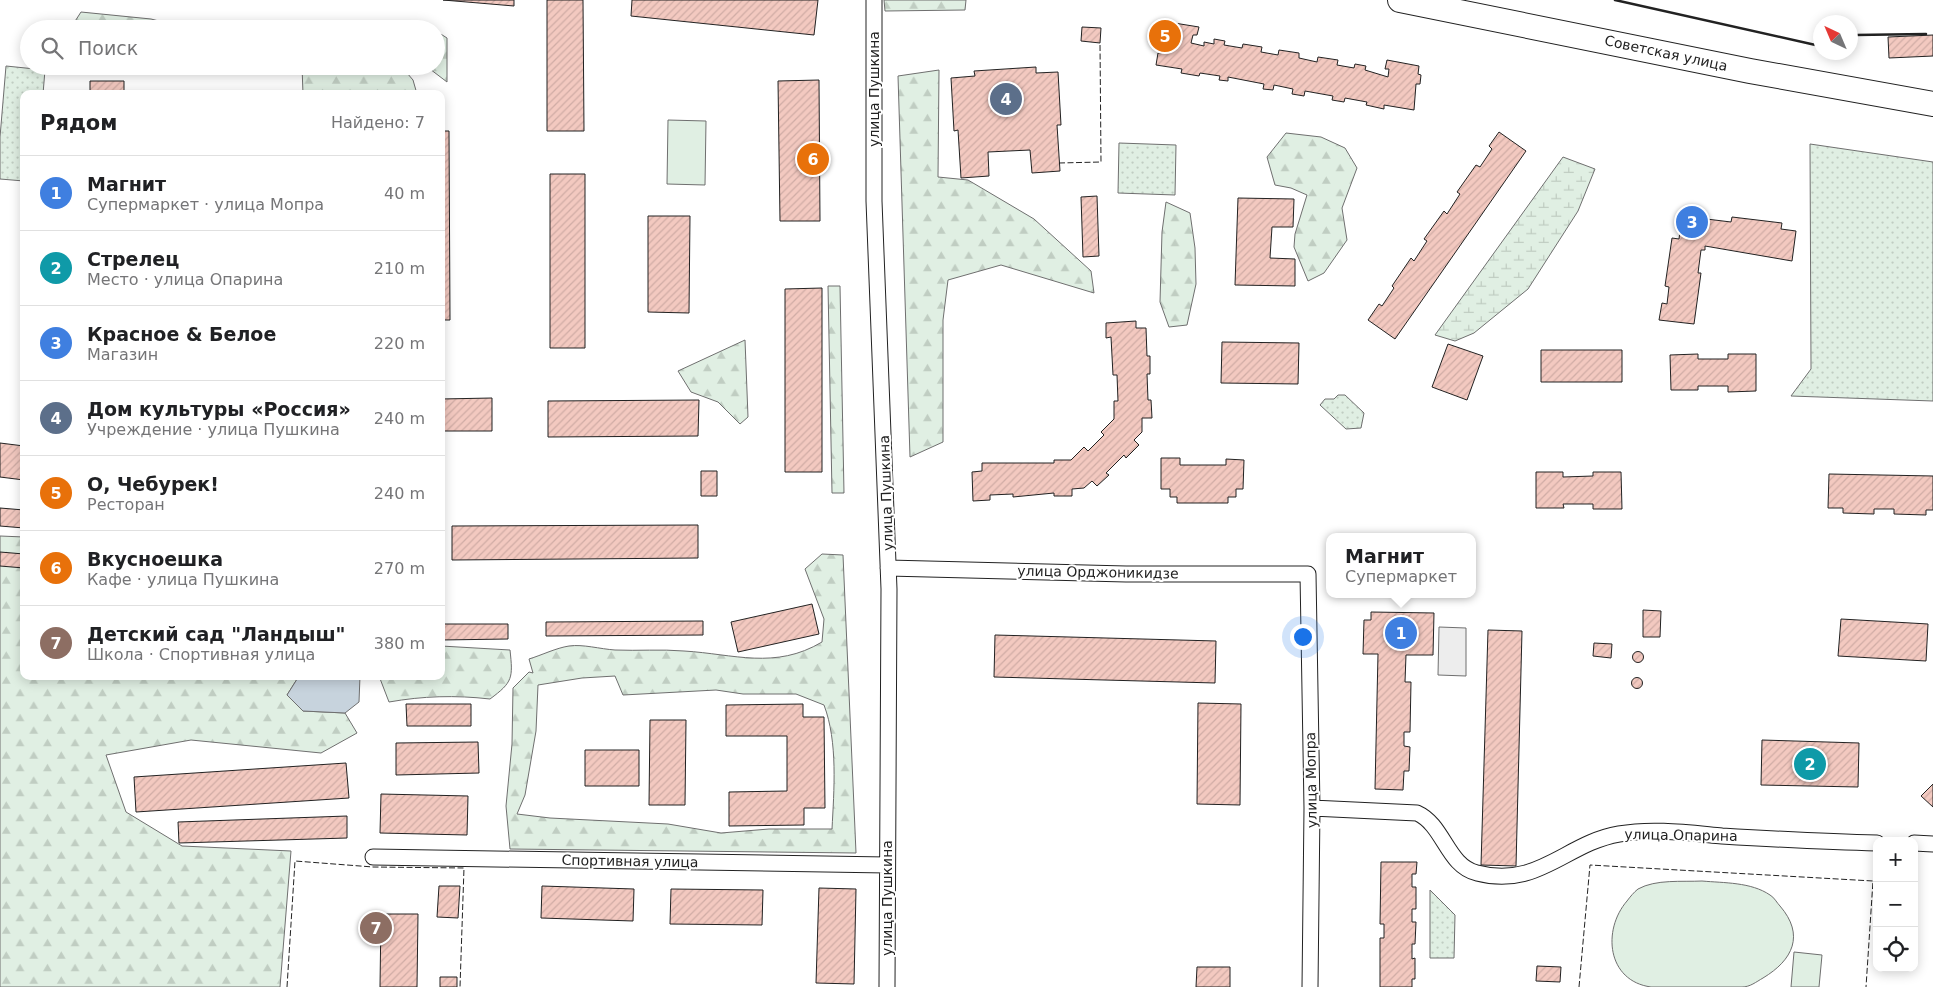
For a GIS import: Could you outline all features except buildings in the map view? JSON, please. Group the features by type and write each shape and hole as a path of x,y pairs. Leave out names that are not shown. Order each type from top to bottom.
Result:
{"main road":[{"name":"Советская улица","path":"1400,0 1444,4 1750,71 1933,104"}],"street":[{"name":"улица Пушкина","path":"874,0 874,201 888,568 886,987"},
{"name":"улица Орджоникидзе","path":"888,568 1126,574 1308,574"},
{"name":"улица Мопра","path":"1308,574 1312,808 1310,987"},
{"name":"улица Опарина","path":"1312,808 1418,813 1427,819 1452,855 1466,869 1481,874 1503,877 1538,870 1560,860 1586,843 1622,833 1663,832 1873,843"},
{"path":"1918,844 1933,844"},
{"name":"Спортивная улица","path":"373,856 887,865"}],"green space":[{"path":"884,0 966,0 965,10 885,11"},
{"path":"81,12 155,20 76,20"},
{"path":"445,37 447,38 447,82 438,75 445,75"},
{"path":"6,66 20,67 20,75 45,75 43,90 20,90 20,181 0,179 0,137"},
{"path":"939,70 938,177 968,180 1034,219 1091,271 1094,293 1001,265 948,280 943,320 943,442 910,457 898,76"},
{"path":"302,75 409,75 413,80 416,90 303,90"},
{"path":"668,120 706,121 705,185 667,184"},
{"path":"1286,133 1321,137 1345,148 1357,168 1342,208 1347,240 1324,273 1308,281 1294,247 1295,234 1307,195 1291,188 1275,185 1267,157"},
{"path":"1119,143 1176,145 1175,195 1118,193"},
{"path":"1810,144 1933,162 1933,401 1791,396 1811,369"},
{"path":"1563,157 1595,169 1578,211 1528,289 1474,333 1455,341 1435,335"},
{"path":"1166,202 1190,213 1195,248 1196,284 1187,325 1169,327 1160,302 1162,232"},
{"path":"828,286 840,286 844,493 832,493"},
{"path":"745,340 748,417 740,424 718,402 691,392 678,371"},
{"path":"1338,395 1345,395 1364,413 1361,428 1346,429 1320,405 1325,399 1334,399"},
{"path":"0,536 20,537 20,680 296,680 287,695 303,711 345,713 357,733 321,753 191,740 106,755 126,812 182,846 291,851 280,987 0,987"},
{"path":"822,554 843,555 856,853 510,849 506,806 512,744 513,688 529,672 533,673 529,659 569,646 615,650 684,651 754,658 788,656 805,651 822,642 824,619 805,569","holes":["615,676 623,695 716,690 743,694 796,694 824,705 833,750 832,829 769,829 721,833 668,824 550,818 517,814 525,795 536,731 538,685 582,678"]},
{"path":"445,646 510,650 510,679 490,699 439,697 389,702 381,680 445,680"},
{"path":"1702,881 1746,885 1773,897 1788,917 1794,937 1788,955 1782,963 1755,983 1742,987 1651,987 1636,983 1625,975 1617,965 1613,953 1612,939 1619,913 1631,896 1638,889 1653,884"},
{"path":"1430,890 1455,915 1454,958 1430,958"},
{"path":"1794,952 1822,955 1819,987 1791,987"}],"shaded area":[{"path":"1439,627 1466,628 1466,676 1438,675"},
{"path":"296,680 360,680 359,702 345,713 303,711 287,695"}],"fence":[{"path":"1059,163 1101,162 1100,43"},
{"path":"287,987 295,861 373,867 464,868 460,987"},
{"path":"1579,987 1590,865 1873,881 1866,987"}],"wall":[{"path":"1615,0 1813,44"},
{"path":"1858,35 1926,34"}],"place":[{"name":"О, Чебурек!","path":"1165,36"},
{"name":"Дом культуры «Россия»","path":"1006,99"},
{"name":"Вкусноешка","path":"813,159"},
{"name":"Красное & Белое","path":"1692,222"},
{"name":"Магнит","path":"1401,633"},
{"name":"Стрелец","path":"1810,764"},
{"name":"Детский сад \"Ландыш\"","path":"376,928"}]}
